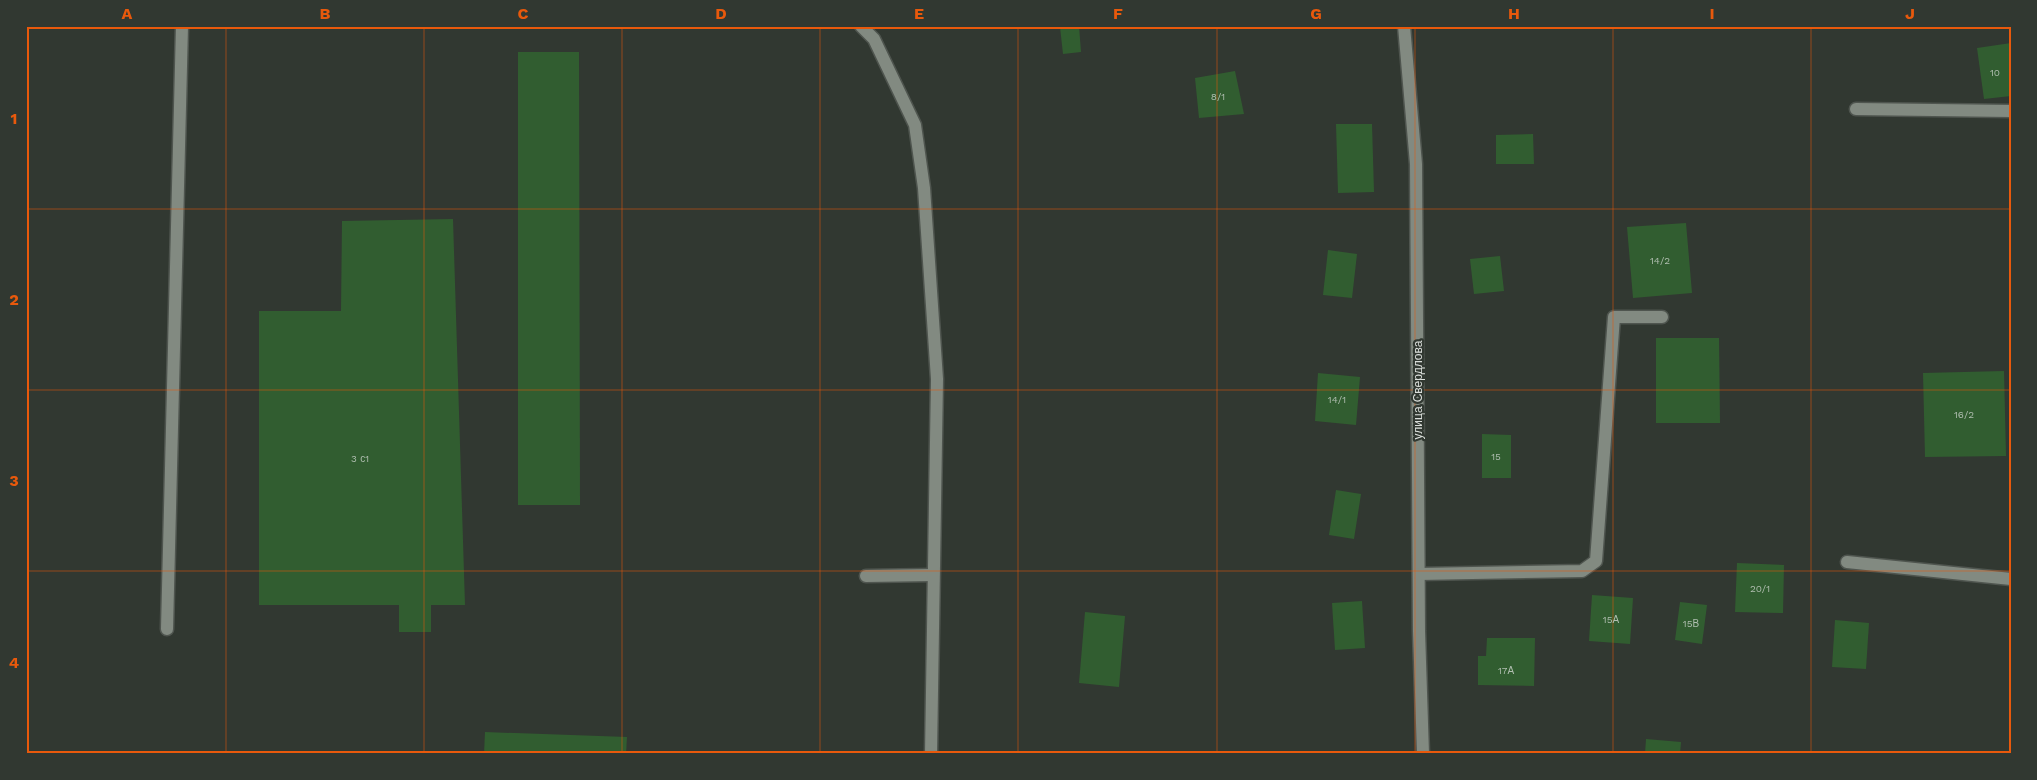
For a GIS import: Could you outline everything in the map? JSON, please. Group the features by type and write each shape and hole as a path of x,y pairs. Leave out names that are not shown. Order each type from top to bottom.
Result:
{"street":[{"path":"167,629 182,26"},
{"path":"861,26 874,39 915,125 924,188 937,379 930,754"},
{"name":"улица Свердлова","path":"1404,26 1416,164 1419,574 1423,754"},
{"path":"1856,109 2011,112"},
{"path":"1419,574 1582,571 1596,561 1614,317 1662,317"},
{"path":"1847,562 2011,579"},
{"path":"866,576 933,575"}],"building":[{"path":"1079,26 1081,52 1063,54 1060,27"},
{"path":"2011,43 2011,96 1984,99 1977,48"},
{"path":"518,52 579,52 580,505 518,505"},
{"path":"1235,71 1244,114 1199,118 1195,78"},
{"path":"1336,124 1372,124 1374,192 1338,193"},
{"path":"1533,134 1534,164 1496,164 1496,135"},
{"path":"453,219 465,605 431,605 431,632 399,632 399,605 259,605 259,311 341,311 342,221"},
{"path":"1686,223 1692,293 1633,298 1627,227"},
{"path":"1328,250 1357,254 1352,298 1323,295"},
{"path":"1500,256 1504,291 1474,294 1470,259"},
{"path":"1656,338 1719,338 1720,423 1656,423"},
{"path":"2004,371 2006,456 1925,457 1923,373"},
{"path":"1318,373 1360,377 1356,425 1315,421"},
{"path":"1482,434 1511,435 1511,478 1482,478"},
{"path":"1336,490 1361,494 1354,539 1329,535"},
{"path":"1737,563 1784,565 1783,613 1735,612"},
{"path":"1592,595 1633,598 1630,644 1589,641"},
{"path":"1362,601 1365,648 1335,650 1332,603"},
{"path":"1680,602 1707,605 1702,644 1675,640"},
{"path":"1085,612 1125,616 1119,687 1079,683"},
{"path":"1835,620 1869,623 1866,669 1832,667"},
{"path":"1487,638 1535,638 1534,686 1478,685 1478,656 1486,656"},
{"path":"485,732 627,737 626,754 484,754"},
{"path":"1646,739 1681,742 1680,754 1645,754"}]}
